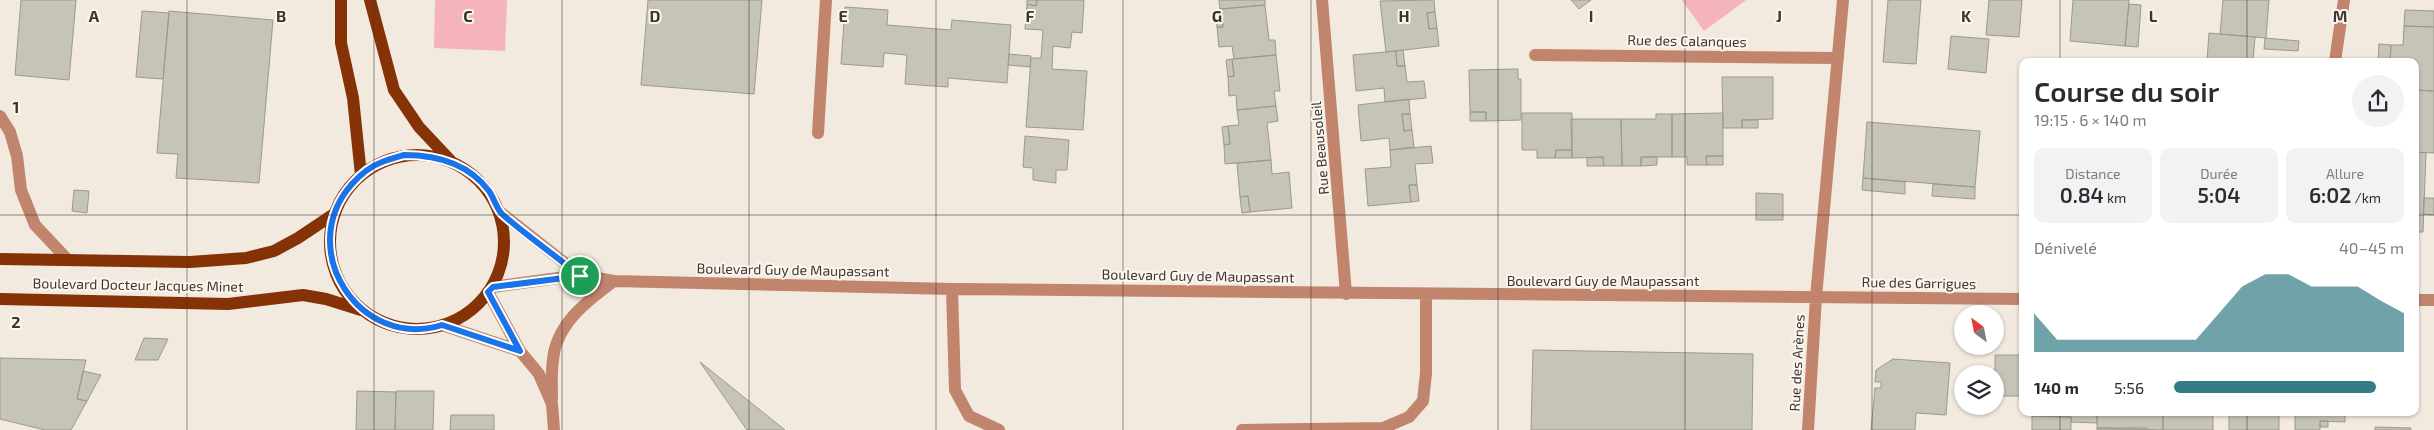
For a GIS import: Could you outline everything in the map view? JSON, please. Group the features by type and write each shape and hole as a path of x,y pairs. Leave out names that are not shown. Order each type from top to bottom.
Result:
{"main road":[{"path":"341,0 342,43 353,98 361,175"},
{"path":"370,0 394,90 419,127 451,161 478,179 489,191 500,212 505,235 504,260 491,289 474,309 454,322 431,329 407,329 384,323 363,311 348,296 337,277 331,257 330,236 334,214 345,193 361,175 381,162 404,155 428,155 451,161"},
{"name":"Boulevard Docteur Jacques Minet","path":"0,259 190,262 246,258 274,251 298,238 334,214"},
{"name":"Boulevard Docteur Jacques Minet","path":"0,299 228,304 303,295 326,299 363,311"}],"street":[{"path":"818,133 826,0"},
{"name":"Rue Beausoleil","path":"1322,0 1346,294"},
{"path":"1816,297 1843,0"},
{"path":"2335,58 2344,0"},
{"name":"Rue des Calanques","path":"1535,55 1838,58"},
{"path":"0,116 10,132 17,156 21,190 35,225 68,260"},
{"path":"500,212 580,276"},
{"path":"552,404 539,374 520,351 491,289 580,276"},
{"name":"Boulevard Guy de Maupassant","path":"580,276 614,282 952,289 1816,297"},
{"path":"554,430 552,404 553,358 563,328 584,303 614,282"},
{"path":"952,289 955,390 969,416 999,430"},
{"path":"1242,430 1383,428 1409,417 1423,401 1426,373 1426,294"},
{"name":"Rue des Garrigues","path":"1816,297 2019,299"},
{"name":"Rue des Arènes","path":"1808,430 1816,297"},
{"path":"2419,300 2434,300"},
{"path":"442,325 520,351"}],"shaded area":[{"path":"435,0 507,0 505,51 434,48"},
{"path":"1682,0 1746,0 1704,31"}],"building":[{"path":"21,0 76,0 69,80 15,75"},
{"path":"648,0 762,0 754,94 641,85"},
{"path":"1027,0 1037,0 1036,6 1027,4"},
{"path":"1037,0 1084,0 1082,33 1072,32 1070,48 1053,46 1052,69 1087,71 1083,130 1026,127 1031,58 1041,58 1043,30 1025,29 1027,4 1036,6"},
{"path":"1219,0 1265,0 1265,5 1220,9"},
{"path":"1434,0 1435,12 1427,13 1429,29 1437,28 1439,46 1386,52 1380,1"},
{"path":"1571,0 1591,0 1579,9"},
{"path":"1888,0 1921,0 1916,64 1883,62"},
{"path":"1989,0 2022,0 2019,37 1986,35"},
{"path":"2073,0 2129,0 2125,46 2070,41"},
{"path":"2223,0 2269,0 2266,38 2220,34"},
{"path":"2129,4 2141,5 2138,47 2125,46"},
{"path":"1265,5 1269,40 1275,40 1276,55 1234,59 1232,46 1219,47 1217,27 1223,27 1222,9"},
{"path":"845,7 888,10 887,25 951,30 952,20 1011,25 1007,83 948,78 948,87 905,84 907,55 884,53 883,67 841,64"},
{"path":"1222,9 1223,27 1217,27 1215,10"},
{"path":"2405,10 2434,11 2434,27 2404,26"},
{"path":"142,11 169,13 163,79 136,77"},
{"path":"169,11 273,20 259,183 176,178 178,154 157,153"},
{"path":"1435,12 1437,28 1429,29 1427,13"},
{"path":"2404,26 2434,27 2434,91 2419,90 2419,58 2390,58 2391,45 2403,45"},
{"path":"2209,33 2255,37 2253,58 2207,58"},
{"path":"1951,36 1989,39 1986,73 1948,69"},
{"path":"2265,38 2299,41 2298,51 2264,49"},
{"path":"2379,44 2391,45 2390,58 2378,58"},
{"path":"1403,50 1405,66 1397,66 1396,51"},
{"path":"1396,51 1397,66 1405,66 1407,82 1424,81 1426,98 1385,102 1384,88 1356,91 1353,55"},
{"path":"1009,54 1031,56 1030,67 1008,65"},
{"path":"1276,55 1280,91 1274,91 1276,106 1237,110 1236,95 1229,96 1228,77 1234,76 1232,59"},
{"path":"1232,59 1234,76 1228,77 1226,60"},
{"path":"1518,69 1518,79 1521,79 1521,120 1486,121 1486,112 1470,112 1469,70"},
{"path":"1722,77 1773,77 1773,119 1742,120 1742,128 1723,128"},
{"path":"2419,90 2434,91 2434,153 2419,152"},
{"path":"1409,99 1410,114 1402,114 1404,131 1412,130 1414,147 1390,150 1389,138 1361,141 1358,105"},
{"path":"1276,106 1278,121 1267,123 1271,160 1225,164 1224,145 1230,144 1228,126 1239,125 1237,110"},
{"path":"1470,112 1486,112 1486,121 1470,121"},
{"path":"1522,113 1572,113 1572,150 1556,150 1555,158 1537,158 1537,150 1522,150"},
{"path":"1723,113 1723,156 1706,156 1707,165 1687,165 1687,157 1672,157 1672,114"},
{"path":"1402,114 1410,114 1412,130 1404,131"},
{"path":"1656,114 1672,114 1672,157 1641,157 1641,166 1622,166 1621,119 1656,119"},
{"path":"1571,119 1621,119 1622,166 1604,166 1603,157 1572,158"},
{"path":"1742,120 1758,120 1758,128 1742,128"},
{"path":"1867,122 1980,131 1975,187 1863,178"},
{"path":"1228,126 1230,144 1224,145 1222,127"},
{"path":"1025,136 1069,140 1067,170 1056,170 1056,183 1033,180 1033,168 1023,167"},
{"path":"1431,146 1433,163 1415,164 1417,185 1409,185 1411,202 1368,206 1365,169 1391,167 1390,150"},
{"path":"1556,150 1572,150 1572,158 1555,158"},
{"path":"2419,152 2426,153 2423,232 2419,232"},
{"path":"1706,156 1723,156 1723,165 1707,165"},
{"path":"1603,157 1604,166 1587,166 1587,158"},
{"path":"1641,157 1657,157 1657,165 1641,166"},
{"path":"1271,160 1272,174 1289,172 1292,208 1250,212 1248,196 1240,197 1237,163"},
{"path":"1863,178 1905,182 1905,194 1862,190"},
{"path":"1933,184 1975,187 1975,199 1932,196"},
{"path":"1409,185 1417,185 1419,201 1411,202"},
{"path":"74,190 89,191 87,213 72,211"},
{"path":"1756,193 1783,194 1783,220 1756,220"},
{"path":"1248,196 1250,212 1242,213 1240,197"},
{"path":"2424,198 2434,198 2434,215 2423,214"},
{"path":"144,338 168,339 158,360 135,360"},
{"path":"1533,350 1753,354 1752,430 1531,430"},
{"path":"1995,355 2019,355 2019,396 2004,396 2004,365 1995,365"},
{"path":"0,358 86,360 77,399 87,401 71,430 45,430 0,419"},
{"path":"1893,359 1950,363 1946,415 1916,413 1915,430 1871,430 1875,388 1881,388 1881,382 1875,382 1876,370"},
{"path":"700,362 785,430 747,430"},
{"path":"83,371 101,375 87,401 77,399"},
{"path":"357,391 396,392 395,430 356,430"},
{"path":"396,391 434,391 433,430 395,430"},
{"path":"451,415 494,415 494,430 450,430"},
{"path":"2032,416 2097,416 2097,423 2071,422 2071,417"},
{"path":"2032,416 2071,417 2071,430 2032,430"},
{"path":"2097,416 2163,416 2163,430 2097,428"},
{"path":"2163,416 2213,416 2213,430 2163,430"},
{"path":"2229,416 2279,416 2279,430 2229,430"},
{"path":"2295,416 2345,416 2345,422 2320,421 2320,430 2295,430"},
{"path":"2320,421 2328,421 2328,427 2320,427"},
{"path":"2375,427 2411,428 2411,430 2375,430"},
{"path":"2097,428 2147,428 2147,430 2097,430"}],"route":[{"path":"404,155 428,155 451,161 472,173 489,191 500,212 580,276 493,287 488,292 520,351 442,325 431,329 407,329 384,323 363,311 348,296 337,277 331,257 330,236 334,214 345,193 361,175 381,162 404,155"}]}
